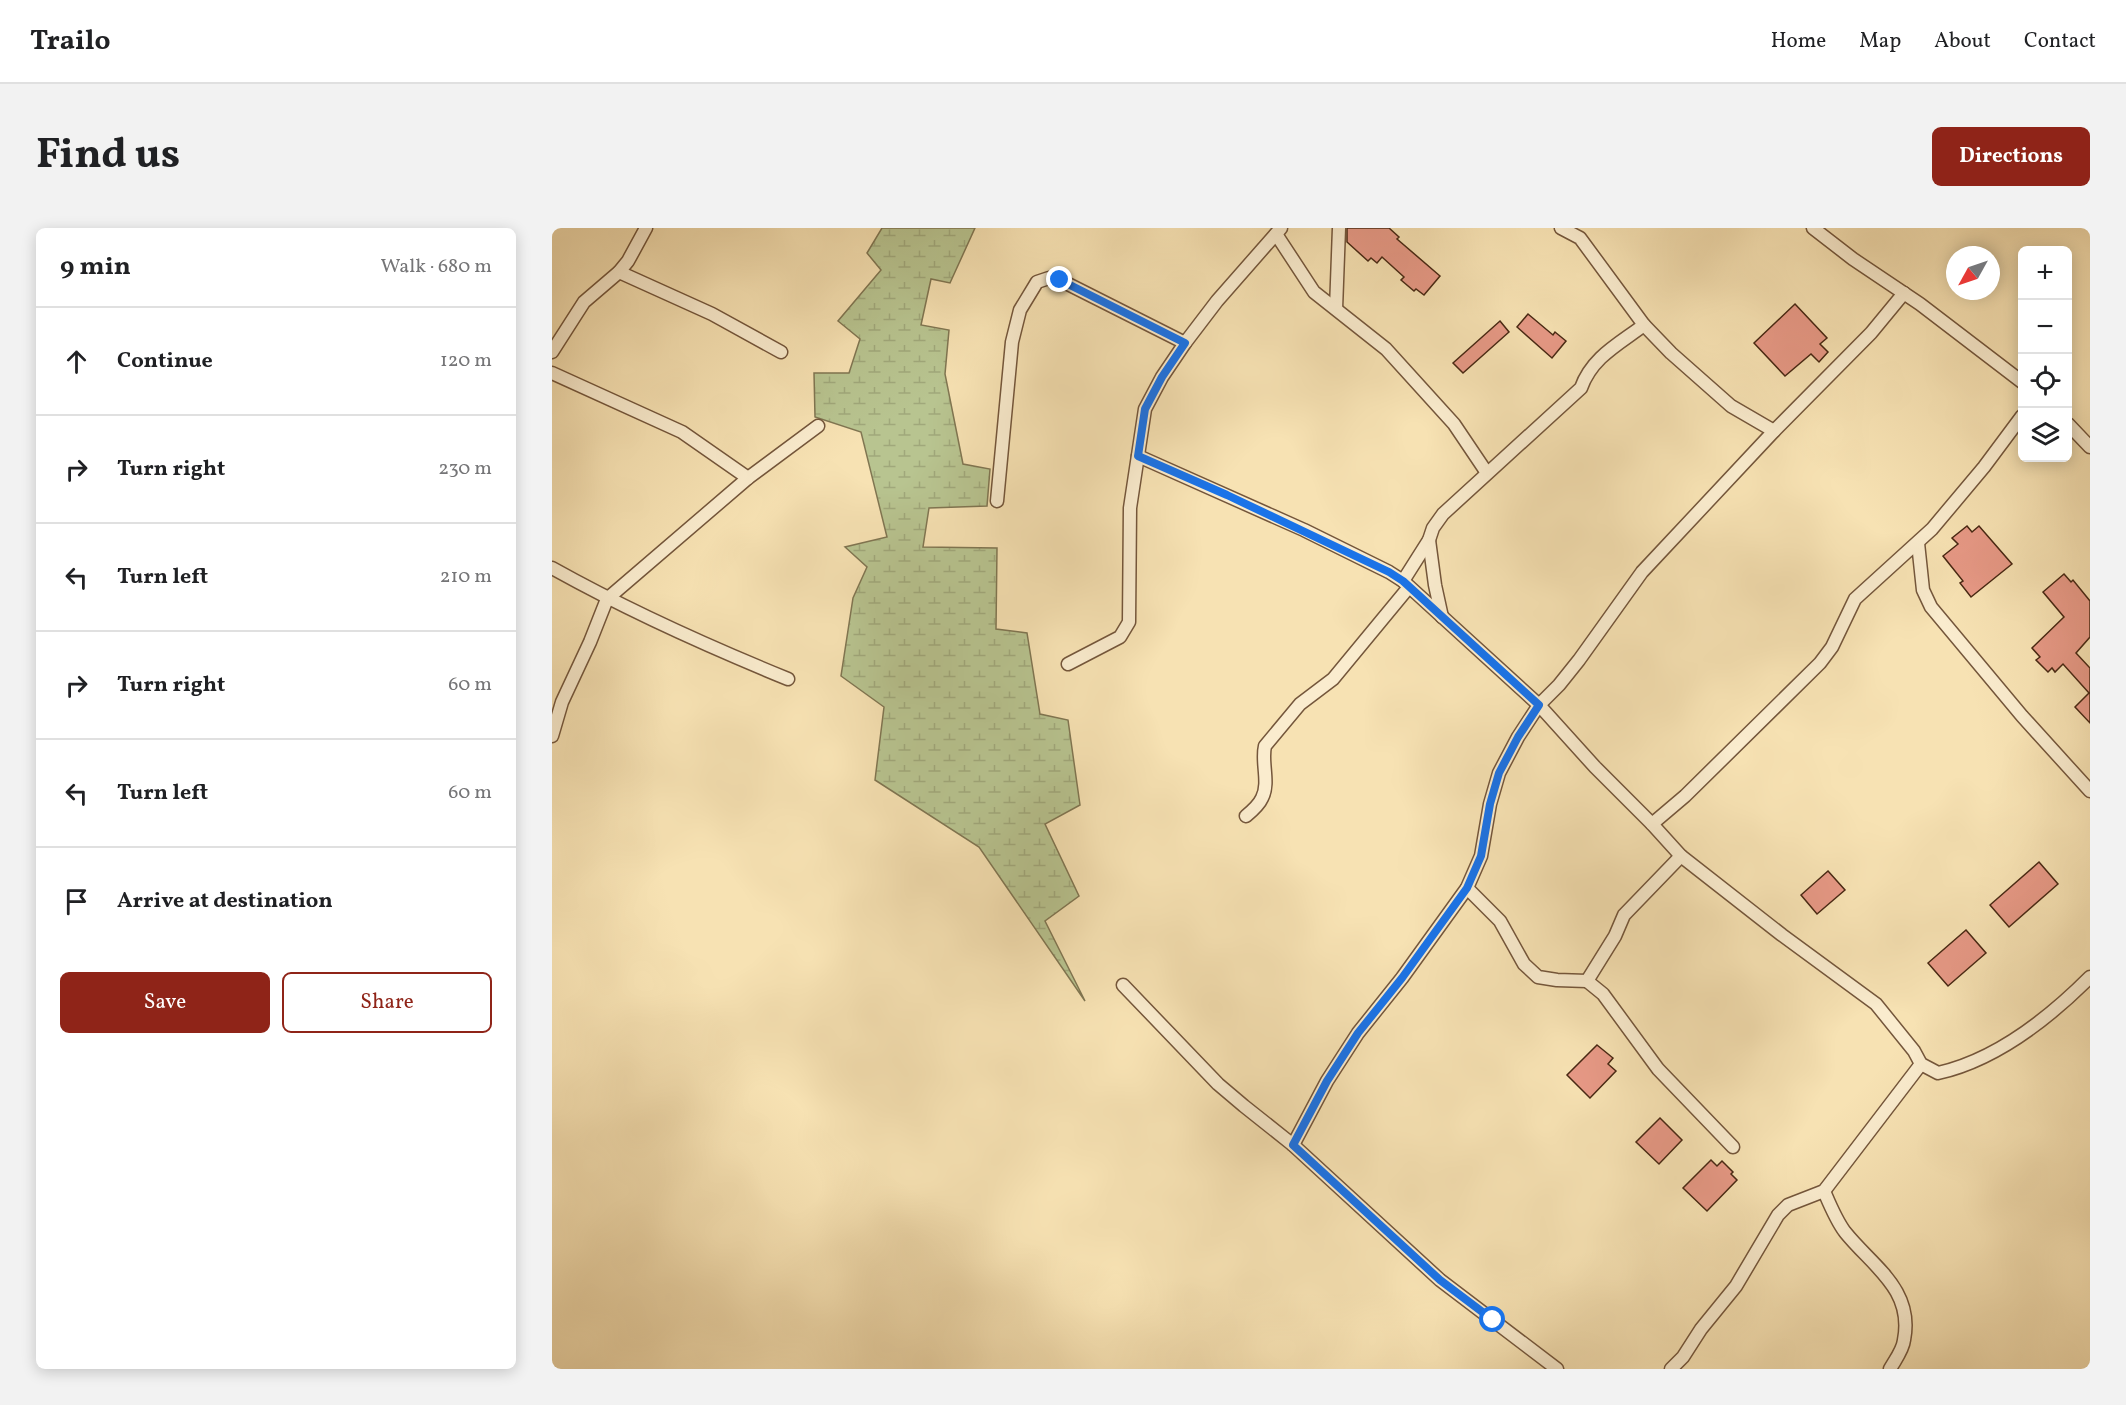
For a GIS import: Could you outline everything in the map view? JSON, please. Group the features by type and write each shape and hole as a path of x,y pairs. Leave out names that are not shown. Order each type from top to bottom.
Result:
{"street":[{"path":"552,352 584,302 619,272 628,261 646,228"},
{"path":"1336,309 1339,228"},
{"path":"1561,228 1580,238 1644,325 1671,353 1731,406 1774,431"},
{"path":"1813,228 1853,259 1962,334 2018,379"},
{"path":"1068,664 1120,638 1129,621 1130,508 1145,409 1162,377 1185,343 1217,301 1278,231 1314,292 1386,349 1454,424 1487,473"},
{"path":"619,272 712,314 782,352"},
{"path":"997,501 1012,342 1020,310 1037,282 1049,278 1060,280 1185,343"},
{"path":"1293,1145 1327,1081 1358,1033 1402,978 1467,888 1481,856 1490,804 1499,773 1518,737 1539,705 1560,685 1580,660 1642,572 1774,431 1871,333 1904,293"},
{"path":"1246,816 1261,801 1265,792 1263,753 1266,746 1300,704 1333,678 1406,584 1429,540 1432,528 1443,514 1581,388 1593,363 1644,325"},
{"path":"552,373 682,432 748,478"},
{"path":"1652,824 1685,796 1820,663 1832,647 1855,599 1918,543 1984,467 2018,421"},
{"path":"552,736 562,702 607,599 748,478 818,426"},
{"path":"2072,429 2090,447"},
{"path":"1138,456 1304,530 1389,572 1406,584 1539,705 1681,856 1782,935 1876,1004 1914,1051 1921,1064 1938,1073 1960,1068 1981,1058 2010,1043 2068,999 2090,977"},
{"path":"1429,540 1442,617"},
{"path":"1918,543 1923,590 1931,607 2022,717 2090,791"},
{"path":"552,568 607,599 696,641 788,679"},
{"path":"1587,981 1615,936 1624,915 1681,856"},
{"path":"1467,888 1500,921 1524,964 1538,977 1587,981 1603,994 1659,1069 1733,1147"},
{"path":"1124,985 1218,1084 1293,1145 1440,1280 1557,1369"},
{"path":"1671,1369 1683,1357 1701,1329 1736,1286 1778,1215 1788,1205 1824,1191 1921,1064"},
{"path":"1824,1191 1846,1232 1890,1279 1900,1298 1905,1322 1904,1341 1890,1369"}],"green space":[{"path":"882,228 975,228 950,283 931,279 921,325 949,330 945,374 963,464 990,469 987,506 929,508 923,547 997,548 996,629 1027,633 1040,714 1068,720 1080,805 1045,824 1079,896 1045,921 1085,1001 979,847 875,780 884,707 841,676 853,598 867,567 845,547 887,537 861,432 815,417 814,373 849,373 860,339 838,321 881,270 867,253"}],"building":[{"path":"1347,228 1389,228 1399,237 1397,239 1440,276 1424,295 1416,289 1414,291 1401,280 1404,277 1382,257 1377,263 1371,258 1368,261 1347,242"},
{"path":"1795,304 1827,338 1820,344 1828,352 1819,362 1811,354 1785,376 1754,343"},
{"path":"1528,314 1553,335 1555,332 1566,341 1552,358 1517,327"},
{"path":"1500,321 1509,332 1463,373 1453,363"},
{"path":"1967,526 1972,532 1979,526 2012,564 1971,597 1960,583 1963,581 1943,556 1958,544 1952,538"},
{"path":"2064,574 2071,582 2073,580 2090,601 2090,637 2076,653 2090,668 2090,723 2075,707 2089,693 2063,664 2055,672 2052,668 2048,672 2036,660 2040,657 2032,648 2064,617 2043,592"},
{"path":"2039,862 2058,884 2009,927 1990,905"},
{"path":"1828,871 1845,890 1817,914 1801,895"},
{"path":"1966,930 1986,953 1948,986 1928,963"},
{"path":"1597,1045 1613,1058 1608,1064 1616,1071 1590,1098 1567,1075"},
{"path":"1660,1118 1682,1140 1659,1164 1636,1142"},
{"path":"1711,1160 1717,1166 1722,1161 1733,1172 1731,1174 1737,1180 1707,1211 1683,1188"}],"route":[{"path":"1060,280 1185,343 1162,377 1145,409 1138,456 1304,530 1389,572 1403,581 1539,705 1518,737 1499,773 1490,804 1481,856 1467,888 1402,978 1358,1033 1327,1081 1293,1145 1440,1280 1493,1320"}]}
